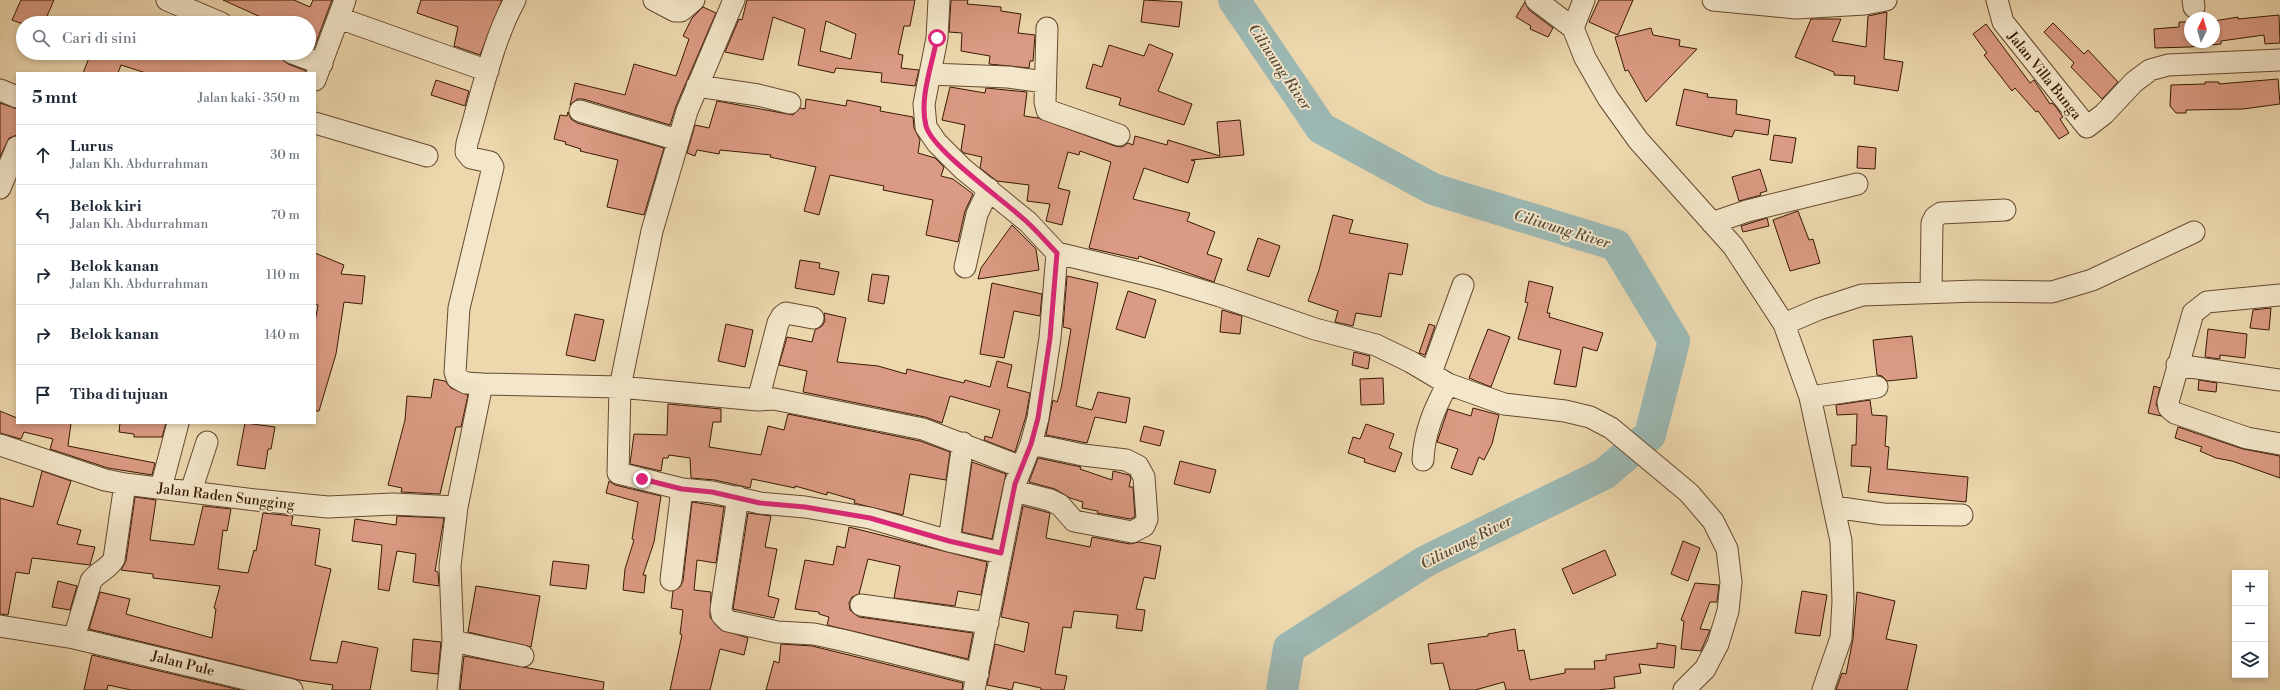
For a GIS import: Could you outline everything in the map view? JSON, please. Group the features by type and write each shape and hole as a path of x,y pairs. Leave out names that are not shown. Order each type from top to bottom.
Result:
{"street":[{"path":"167,0 205,16"},
{"path":"515,0 507,15 488,71 467,143 466,152 471,158 490,162 492,167 459,308 455,372 457,378 466,383 620,387 758,400 774,399 887,420 923,429 963,443 1021,467"},
{"path":"654,0 675,11 681,11 694,0"},
{"path":"939,0 937,38 924,104 926,127 937,143 963,169 1028,222 1057,253 1160,278 1220,296 1315,329 1376,345 1440,378 1504,404 1566,411 1590,417 1611,428 1689,493 1713,521 1727,549 1731,582 1728,611 1718,644 1705,669 1684,690"},
{"path":"1536,0 1573,28 1585,58 1608,98 1638,140 1733,246 1784,324 1810,397 1841,542 1843,601 1841,638 1823,690"},
{"path":"1573,28 1584,0"},
{"path":"1713,0 1797,4 1865,4 1886,0"},
{"name":"Jalan Villa Bunga","path":"1997,0 2003,22 2087,127 2104,114 2134,82 2150,70 2168,65 2280,60"},
{"path":"726,2 678,140 652,231 620,387 618,473 682,489 712,492 870,518 949,541 1001,553"},
{"path":"302,60 318,72 342,9 488,71"},
{"path":"1047,28 1044,102 1047,110 1119,135"},
{"path":"930,74 1008,77 1045,82"},
{"path":"697,86 758,95 790,103"},
{"path":"0,90 16,98"},
{"path":"580,111 678,140"},
{"path":"316,123 427,156"},
{"path":"0,188 16,149"},
{"path":"1712,223 1747,211 1858,184"},
{"path":"966,267 977,214 989,189"},
{"path":"1931,292 1932,223 1934,217 1941,213 2005,210"},
{"path":"1784,324 1819,309 1862,295 1931,292 2052,292 2092,280 2194,232"},
{"path":"738,497 721,609 722,615 728,620 777,632 814,634 840,640 976,682 1014,491 1021,467 1031,444 1042,392 1049,345 1057,253"},
{"path":"1423,460 1424,446 1463,285"},
{"path":"2280,295 2208,302 2198,307 2193,313 2177,365 2168,402 2169,408 2175,413 2247,438 2280,444"},
{"path":"758,400 778,323 782,316 786,313 813,318"},
{"path":"2177,365 2280,380"},
{"path":"448,690 452,641 450,566 457,507 482,384"},
{"path":"1810,397 1877,387"},
{"path":"161,488 178,424"},
{"path":"191,491 207,442"},
{"path":"949,541 963,443"},
{"path":"1014,491 1050,500 1060,505 1074,522 1132,532 1144,526 1147,519 1144,477 1138,466 1126,460 1083,455 1031,444"},
{"name":"Jalan Raden Sungging","path":"0,445 105,480 125,484 256,500 328,506 393,504 457,507"},
{"path":"74,638 91,581 95,575 112,563 114,558 125,484"},
{"path":"671,580 682,489"},
{"path":"1834,507 1883,514 1962,514"},
{"path":"861,605 988,623"},
{"name":"Jalan Pule","path":"0,626 74,638 292,690"},
{"path":"452,641 523,656"}],"building":[{"path":"21,0 54,0 47,16 16,16 16,22 12,20"},
{"path":"223,0 294,0 310,7 313,0 332,0 316,43 316,16 258,16"},
{"path":"421,0 502,0 480,55 454,46 458,27 417,13"},
{"path":"747,0 915,0 910,26 904,26 898,54 903,55 901,68 919,70 915,86 881,82 882,73 836,68 834,73 798,65 805,29 773,17 763,60 725,52 739,19 742,20","holes":["826,21 856,34 851,59 820,51"]},
{"path":"951,0 968,0 967,4 1001,7 1001,11 1021,14 1018,33 1035,35 1033,61 1030,61 1029,68 989,64 990,56 961,51 962,33 949,32"},
{"path":"1144,0 1182,2 1179,27 1141,22"},
{"path":"1599,0 1633,0 1618,35 1589,22"},
{"path":"1525,2 1529,10 1553,28 1548,37 1530,29 1531,26 1516,17"},
{"path":"703,7 716,13 676,106 670,125 583,99 577,99 570,105 575,83 625,95 634,64 676,76 689,39 683,36 692,18"},
{"path":"1887,12 1884,59 1903,62 1898,91 1854,84 1855,76 1834,75 1834,72 1795,57 1811,19 1841,19 1832,41 1866,47 1868,16"},
{"path":"2279,15 2280,43 2265,44 2264,35 2221,41 2220,44 2220,20 2238,17 2238,19"},
{"path":"2179,22 2184,22 2184,47 2155,48 2154,29 2179,27"},
{"path":"2053,23 2084,54 2088,50 2118,82 2102,99 2071,67 2074,63 2044,32"},
{"path":"1986,24 2030,83 2034,80 2050,104 2052,103 2056,107 2063,117 2060,119 2069,133 2059,139 2038,111 2036,112 2015,88 2012,91 1984,55 1987,53 1973,34"},
{"path":"1651,28 1653,35 1680,40 1679,46 1697,49 1646,102 1628,70 1625,71 1615,37"},
{"path":"1149,44 1173,54 1158,91 1192,104 1184,125 1119,105 1121,98 1086,88 1093,64 1102,67 1109,45 1144,56"},
{"path":"88,60 283,60 288,64 306,71 143,72 121,65 118,72 83,72"},
{"path":"2278,79 2280,104 2243,109 2186,110 2186,113 2176,113 2170,106 2171,85 2205,84 2205,82 2219,82 2219,84"},
{"path":"436,80 469,91 465,106 431,95"},
{"path":"950,87 985,93 986,88 1027,92 1024,116 1038,118 1115,146 1122,147 1128,143 1133,145 1135,136 1167,145 1168,140 1220,156 1217,122 1240,120 1244,155 1191,160 1195,161 1188,183 1144,168 1133,199 1190,213 1187,221 1215,232 1207,254 1222,259 1214,282 1139,256 1138,259 1089,248 1111,162 1080,151 1079,155 1068,152 1058,188 1070,191 1062,225 1046,221 1050,204 1027,201 1029,185 997,181 980,168 982,157 964,153 961,150 965,125 942,120"},
{"path":"1684,89 1708,94 1707,97 1737,100 1736,114 1770,120 1768,135 1735,130 1732,137 1676,125"},
{"path":"806,99 846,106 847,100 881,107 880,111 913,117 914,128 920,140 918,153 935,158 944,167 941,176 953,179 973,194 965,211 958,242 926,235 933,200 883,190 884,186 830,175 819,215 804,211 816,167 770,157 771,155 720,150 719,154 697,150 695,156 687,153 695,125 709,128 717,101 793,115 800,108 805,109"},
{"path":"0,103 16,109 16,135 9,138 0,157"},
{"path":"568,112 571,119 577,123 664,148 644,215 607,207 618,160 580,151 581,149 565,144 566,142 554,139 560,115 567,116"},
{"path":"1774,135 1796,138 1792,163 1770,160"},
{"path":"1858,146 1876,148 1875,169 1857,168"},
{"path":"1760,169 1767,191 1760,193 1761,195 1739,201 1732,177"},
{"path":"1798,211 1809,240 1813,239 1820,263 1790,271 1773,220"},
{"path":"1333,215 1353,220 1349,233 1408,244 1402,275 1389,273 1381,317 1356,313 1353,326 1335,322 1338,311 1308,301 1319,270"},
{"path":"1767,218 1769,226 1743,232 1741,226"},
{"path":"1012,225 1036,249 1039,270 978,279 981,268"},
{"path":"1258,238 1280,246 1269,277 1247,270"},
{"path":"316,253 344,265 341,274 365,276 362,304 344,302 336,354 319,411 316,411 316,316 318,305 316,304"},
{"path":"800,260 820,263 819,268 839,272 834,295 795,288"},
{"path":"872,274 889,276 884,304 868,301"},
{"path":"1067,276 1098,283 1076,406 1092,410 1098,392 1130,398 1126,423 1095,417 1087,443 1046,435 1053,400 1057,402 1061,389 1071,329 1063,327"},
{"path":"1529,281 1553,287 1547,313 1550,313 1549,317 1603,333 1597,351 1583,347 1576,387 1554,384 1561,350 1518,339 1528,303 1525,302"},
{"path":"992,283 1042,294 1040,316 1014,311 1004,358 980,354"},
{"path":"1128,291 1156,300 1145,338 1116,329"},
{"path":"2271,308 2269,330 2250,328 2253,310"},
{"path":"1222,310 1242,316 1240,334 1220,332"},
{"path":"824,313 846,318 837,362 878,366 906,374 907,369 964,383 965,380 990,387 997,361 1012,365 1007,387 1030,393 1026,416 1015,452 984,440 985,436 992,438 1000,410 950,396 942,423 925,417 803,392 807,371 779,365 787,337 812,342 815,330 822,326 825,321"},
{"path":"575,314 604,320 595,361 566,355"},
{"path":"726,324 753,330 745,367 718,361"},
{"path":"1429,324 1435,326 1425,355 1419,353"},
{"path":"1488,329 1510,337 1491,387 1469,378"},
{"path":"2208,329 2247,334 2245,358 2220,355 2220,359 2205,357"},
{"path":"1912,336 1917,378 1887,381 1882,376 1877,375 1873,340"},
{"path":"1354,352 1370,356 1368,369 1352,365"},
{"path":"1383,378 1384,404 1361,405 1360,379"},
{"path":"434,379 445,381 451,388 468,395 461,427 456,427 440,494 401,492 402,488 388,485 405,420 407,396 431,398"},
{"path":"2199,380 2217,383 2216,392 2198,390"},
{"path":"2154,386 2160,388 2156,404 2161,416 2148,413"},
{"path":"1870,400 1872,415 1887,416 1885,446 1889,447 1887,469 1968,477 1966,502 1868,492 1871,467 1851,466 1852,445 1856,445 1857,414 1837,415 1836,405"},
{"path":"668,404 721,409 721,422 713,422 709,447 761,455 768,426 784,430 788,414 920,441 950,452 946,480 910,474 903,515 854,503 855,500 827,492 827,495 795,486 795,488 752,479 750,488 715,480 691,478 690,458 669,455 668,458 663,458 661,471 630,464 634,434 667,435"},
{"path":"1473,408 1499,415 1492,444 1484,460 1479,457 1472,475 1451,468 1458,449 1437,442 1448,409 1471,416"},
{"path":"0,411 16,418 16,424 71,424 68,446 155,463 152,475 108,468 50,449 53,439 24,432 21,439 0,433"},
{"path":"120,424 166,424 162,437 134,437 134,434 119,432"},
{"path":"245,424 275,427 271,449 268,449 265,469 237,465"},
{"path":"1366,424 1394,434 1389,448 1402,453 1395,472 1364,462 1365,459 1348,453 1353,437 1360,439"},
{"path":"1144,426 1164,431 1160,446 1140,441"},
{"path":"2178,427 2243,449 2280,456 2280,478 2232,461 2216,458 2200,451 2202,447 2175,438"},
{"path":"1038,458 1081,467 1080,469 1112,480 1113,471 1129,475 1131,478 1129,487 1133,487 1135,517 1130,519 1097,513 1098,511 1082,508 1083,502 1070,498 1055,489 1029,482"},
{"path":"1180,461 1216,470 1210,493 1174,484"},
{"path":"972,462 1006,474 992,539 962,532"},
{"path":"42,471 71,481 57,524 81,530 77,544 95,547 90,565 32,558 29,574 16,572 8,615 0,614 0,498 33,507"},
{"path":"609,481 615,485 661,496 654,542 643,575 646,575 644,593 623,590 625,569 634,540 632,539 638,502 606,493"},
{"path":"135,497 156,500 150,540 194,545 203,506 231,509 227,531 223,530 218,569 248,573 254,550 256,551 263,513 293,516 291,525 320,529 315,565 331,569 310,660 337,663 342,641 378,648 370,690 332,690 333,685 299,680 89,629 100,592 130,599 126,614 212,638 216,609 214,608 220,586 153,578 153,574 121,570 126,561"},
{"path":"692,502 724,507 716,563 697,560 694,590 711,592 710,617 720,629 748,638 744,655 720,649 710,690 670,690 682,635 680,634 683,610 671,608 673,591 680,587 683,581"},
{"path":"1023,506 1050,513 1046,538 1090,547 1092,537 1130,544 1139,542 1161,546 1155,579 1144,577 1136,609 1145,610 1142,631 1116,628 1118,615 1074,611 1071,628 1063,627 1055,674 1067,676 1064,690 1041,690 1041,688 1014,682 1012,690 987,685 995,644 1024,652 1029,623 1001,617"},
{"path":"748,513 771,516 765,547 777,549 768,596 779,599 774,618 733,609"},
{"path":"397,516 444,518 435,571 438,572 439,586 413,582 416,554 397,551 389,591 378,589 382,545 352,541 355,519 396,525"},
{"path":"849,527 987,562 981,595 958,591 955,606 894,598 900,566 868,559 859,594 852,597 849,603 850,610 859,617 973,633 968,659 827,625 829,617 819,614 819,612 795,609 805,560 833,565 837,546 845,548"},
{"path":"1683,541 1700,548 1688,581 1671,574"},
{"path":"1605,550 1616,575 1573,594 1562,569"},
{"path":"553,561 589,565 586,589 550,585"},
{"path":"58,581 77,586 70,610 52,607"},
{"path":"1695,583 1719,585 1717,602 1710,602 1700,629 1710,630 1701,651 1681,649 1684,621 1681,620"},
{"path":"476,586 540,596 531,647 468,632"},
{"path":"1802,591 1827,595 1820,636 1795,633"},
{"path":"1857,592 1895,601 1886,639 1917,645 1907,690 1836,690 1842,673 1846,674 1853,639"},
{"path":"1515,629 1518,651 1524,650 1530,680 1565,673 1565,669 1595,669 1594,661 1606,660 1606,655 1657,648 1657,643 1676,646 1674,668 1639,664 1641,673 1614,677 1615,688 1598,690 1506,690 1504,682 1475,690 1450,690 1443,663 1431,664 1428,644 1488,636 1488,634"},
{"path":"413,639 441,642 438,674 411,671"},
{"path":"781,644 812,646 963,683 962,690 766,690 774,661 779,663"},
{"path":"92,655 240,690 131,690 108,685 107,690 84,690"},
{"path":"464,656 604,682 603,690 460,690"}],"waterway":[{"name":"Ciliwung River","path":"1234,0 1321,128 1433,189 1616,245 1674,341 1650,435 1604,474 1426,561 1289,648 1282,690"}],"route":[{"path":"642,479 682,489 712,492 760,503 805,507 870,518 949,541 1001,553 1015,484 1031,444 1038,418 1050,338 1057,253 1028,222 963,169 937,143 926,127 924,104 937,38"}]}
